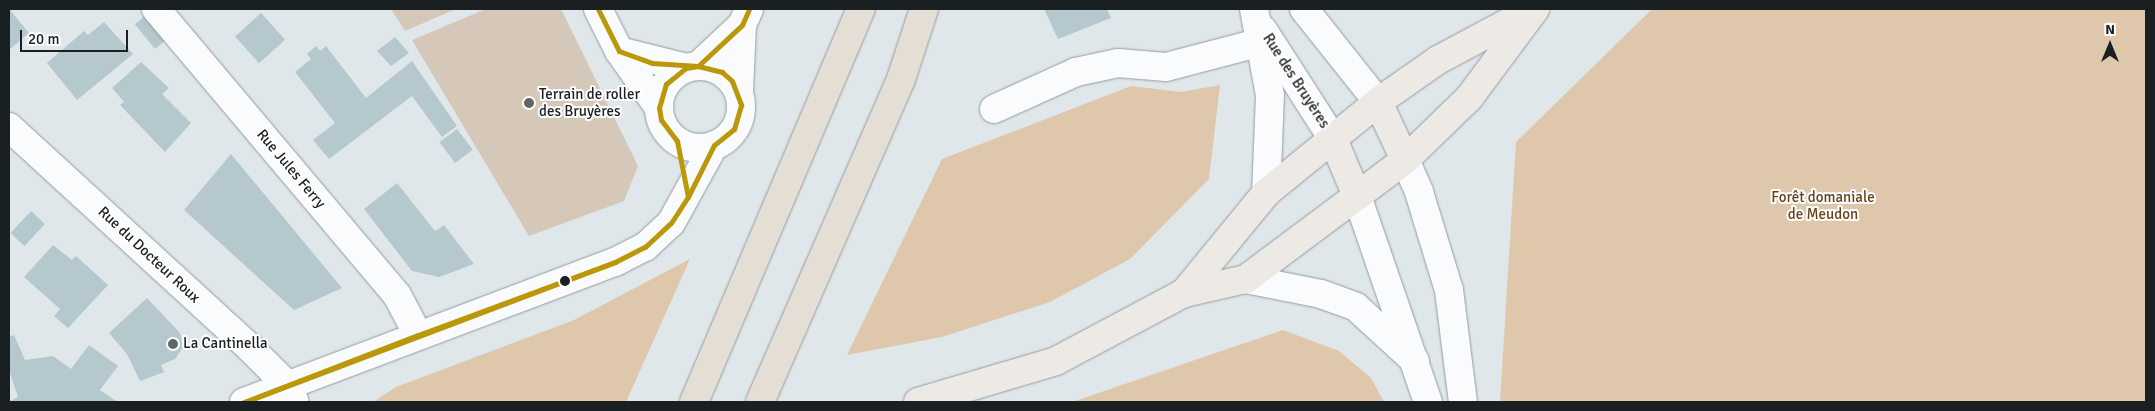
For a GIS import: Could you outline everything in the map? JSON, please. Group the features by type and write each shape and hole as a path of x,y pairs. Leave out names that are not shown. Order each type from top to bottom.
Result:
{"highway":[{"path":"694,402 860,9"},
{"path":"760,402 901,79 924,9"}],"main road":[{"path":"1184,293 1266,193 1378,102 1438,60 1535,9"},
{"path":"918,402 1056,362 1184,293 1246,279 1405,160 1468,98 1535,9"},
{"path":"1378,102 1405,160"},
{"path":"1333,139 1357,196"}],"street":[{"name":"Rue Jules Ferry","path":"156,9 397,295 418,335"},
{"path":"598,9 619,50 659,108 667,132 677,141 701,148 714,145 730,134 740,117 739,91 745,17"},
{"path":"1304,9 1378,102"},
{"path":"659,108 666,84 692,67 745,17"},
{"path":"994,109 1076,72 1118,62 1166,67 1258,24"},
{"name":"Rue des Bruyères","path":"1258,24 1333,139"},
{"name":"Rue des Bruyères","path":"1258,24 1272,131 1266,193"},
{"path":"619,50 722,72 739,91"},
{"name":"Rue du Docteur Roux","path":"9,127 291,394"},
{"path":"677,141 688,197"},
{"path":"244,402 291,394 418,335 638,251 670,223 688,197 714,145"},
{"path":"1405,160 1449,290 1463,402"},
{"path":"1357,196 1417,363 1428,402"},
{"path":"1246,279 1322,294 1356,307 1417,363"}],"shaded area":[{"path":"391,9 456,9 405,31"},
{"name":"Terrain de roller des Bruyères","path":"486,9 561,9 638,166 624,201 529,236 412,40"}],"green space":[{"name":"Forêt domaniale de Meudon","path":"1652,9 2146,9 2146,402 1500,402 1516,142"},
{"path":"1220,85 1209,179 1130,259 1050,302 942,337 847,355 942,159 1131,86 1181,92"},
{"path":"690,259 626,402 373,402 396,387 574,320"},
{"path":"1283,330 1339,351 1371,378 1384,402 1072,402"}],"building":[{"path":"9,9 29,33 9,50"},
{"path":"1044,9 1107,9 1111,18 1058,39"},
{"path":"261,13 285,40 259,63 235,36"},
{"path":"145,16 165,41 155,49 135,24"},
{"path":"104,22 133,54 77,100 47,63 84,31 88,35"},
{"path":"395,37 409,53 391,66 377,51"},
{"path":"316,46 320,51 326,46 366,98 412,61 457,126 442,137 412,96 329,159 313,140 335,123 295,72 311,59 307,54"},
{"path":"141,62 169,88 162,94 191,123 165,152 120,105 124,102 112,88"},
{"path":"457,129 473,150 455,163 439,142"},
{"path":"231,154 342,288 294,310 184,210"},
{"path":"397,183 435,231 444,225 474,264 439,277 412,271 364,209"},
{"path":"31,211 45,224 24,246 11,233"},
{"path":"53,245 72,260 76,256 108,285 68,328 54,316 60,309 24,277"},
{"path":"147,298 180,333 183,347 175,359 161,365 164,372 140,381 127,354 109,333"},
{"path":"14,335 25,360 53,356 71,369 89,345 118,366 100,390 116,401 9,402 18,397 9,370 9,337"}],"transit line":[{"path":"598,9 619,51 652,63 698,66"},
{"path":"698,66 742,25 749,9"},
{"path":"698,66 722,72 732,81 741,105 734,129 714,145 688,197 677,141 661,120 659,108 666,84 686,68 698,66"},
{"path":"615,262 645,247 671,223 688,197"},
{"path":"615,262 244,402 418,335 615,262"}],"place":[{"name":"Terrain de roller des Bruyères","path":"529,103"},
{"name":"La Cantinella","path":"173,344"}]}
